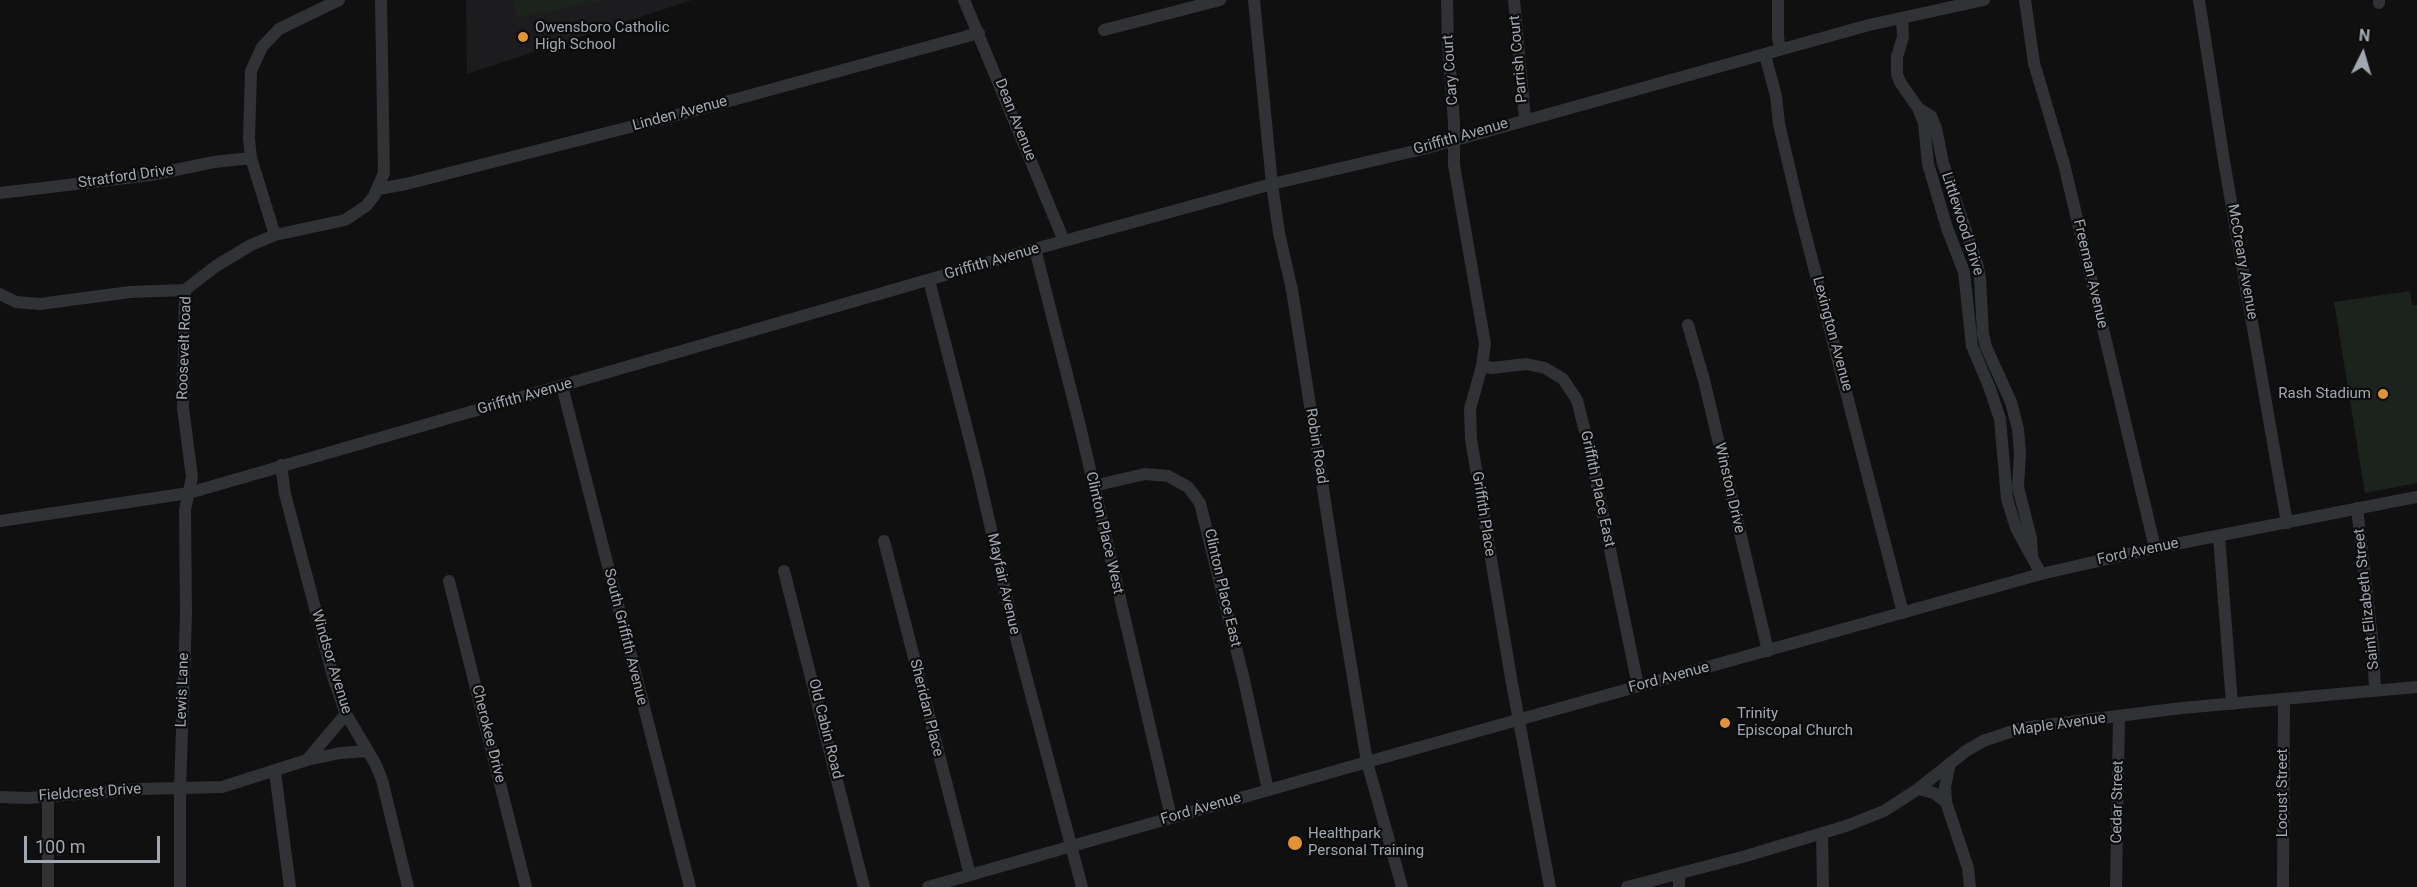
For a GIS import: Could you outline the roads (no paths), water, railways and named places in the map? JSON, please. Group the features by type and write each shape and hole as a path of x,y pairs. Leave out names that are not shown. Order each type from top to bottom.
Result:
{"street":[{"path":"275,235 251,158 249,86 251,71 259,52 279,29 339,0"},
{"path":"378,189 384,173 381,0"},
{"name":"Dean Avenue","path":"964,0 980,33 1064,242"},
{"path":"1104,30 1220,0"},
{"name":"Robin Road","path":"1254,0 1279,233 1292,290 1367,762 1402,887"},
{"name":"Cary Court","path":"1447,0 1453,140"},
{"name":"Parrish Court","path":"1514,0 1525,119"},
{"path":"1778,0 1780,51"},
{"name":"Griffith Avenue","path":"0,521 189,494 281,465 1035,249 1272,184 1453,140 1869,25 1984,0"},
{"name":"Freeman Avenue","path":"2025,0 2034,63 2064,164 2155,548"},
{"name":"McCreary Avenue","path":"2199,0 2225,167 2287,523"},
{"name":"Littlewood Drive","path":"1902,19 1904,37 1897,57 1897,74 1918,108 1924,123 1928,164 1947,228 1964,272 1972,346 2000,419 2007,499 2016,528 2041,574"},
{"name":"Linden Avenue","path":"378,189 406,184 685,113 980,33"},
{"name":"Lexington Avenue","path":"1765,54 1800,213 1903,614"},
{"name":"Griffith Place","path":"1453,140 1454,165 1485,344 1482,366 1470,409 1471,439 1550,887"},
{"name":"Stratford Drive","path":"0,193 151,175 214,162 251,158"},
{"name":"Roosevelt Road","path":"189,494 192,477 183,408 185,290 235,253 275,235 345,220 366,206 378,189"},
{"name":"Clinton Place West","path":"1035,249 1171,818"},
{"name":"Mayfair Avenue","path":"929,280 977,468 1016,639 1082,887"},
{"path":"0,294 16,302 40,304 130,292 185,290"},
{"name":"Winston Drive","path":"1688,325 1704,380 1768,651"},
{"name":"Griffith Place East","path":"1482,366 1492,368 1526,364 1545,368 1563,379 1577,400 1589,447 1638,687"},
{"name":"South Griffith Avenue","path":"562,386 690,887"},
{"name":"Windsor Avenue","path":"281,465 285,494 334,680 346,714 375,763 388,798 408,887"},
{"name":"Clinton Place East","path":"1093,486 1145,474 1168,476 1188,486 1200,503 1268,790"},
{"name":"Lewis Lane","path":"180,887 180,789 186,615 185,510 189,494"},
{"name":"Ford Avenue","path":"928,887 946,884 970,875 1268,790 2041,574 2155,548 2417,498"},
{"name":"Saint Elizabeth Street","path":"2356,508 2361,529 2375,690"},
{"path":"2219,536 2232,704"},
{"name":"Sheridan Place","path":"884,541 970,875"},
{"name":"Old Cabin Road","path":"784,571 864,887"},
{"name":"Cherokee Drive","path":"449,581 526,887"},
{"name":"Maple Avenue","path":"1627,887 1678,880 1884,811 1918,789 1966,751 2002,734 2022,728 2232,704 2417,687"},
{"name":"Locust Street","path":"2283,887 2284,699"},
{"path":"307,760 346,714"},
{"name":"Cedar Street","path":"2115,887 2119,716"},
{"name":"Fieldcrest Drive","path":"0,797 222,787 307,760 340,753 368,751"},
{"path":"1950,763 1945,787 1946,802 1968,868 1970,887"},
{"path":"275,772 290,887"},
{"path":"1918,789 1934,793 1946,802"},
{"path":"48,796 48,887"},
{"path":"1822,833 1823,887"}],"place":[{"name":"Owensboro Catholic High School","path":"523,37"},
{"name":"Rash Stadium","path":"2383,394"},
{"name":"Trinity Episcopal Church","path":"1725,723"},
{"name":"Healthpark Personal Training","path":"1295,843"}]}
